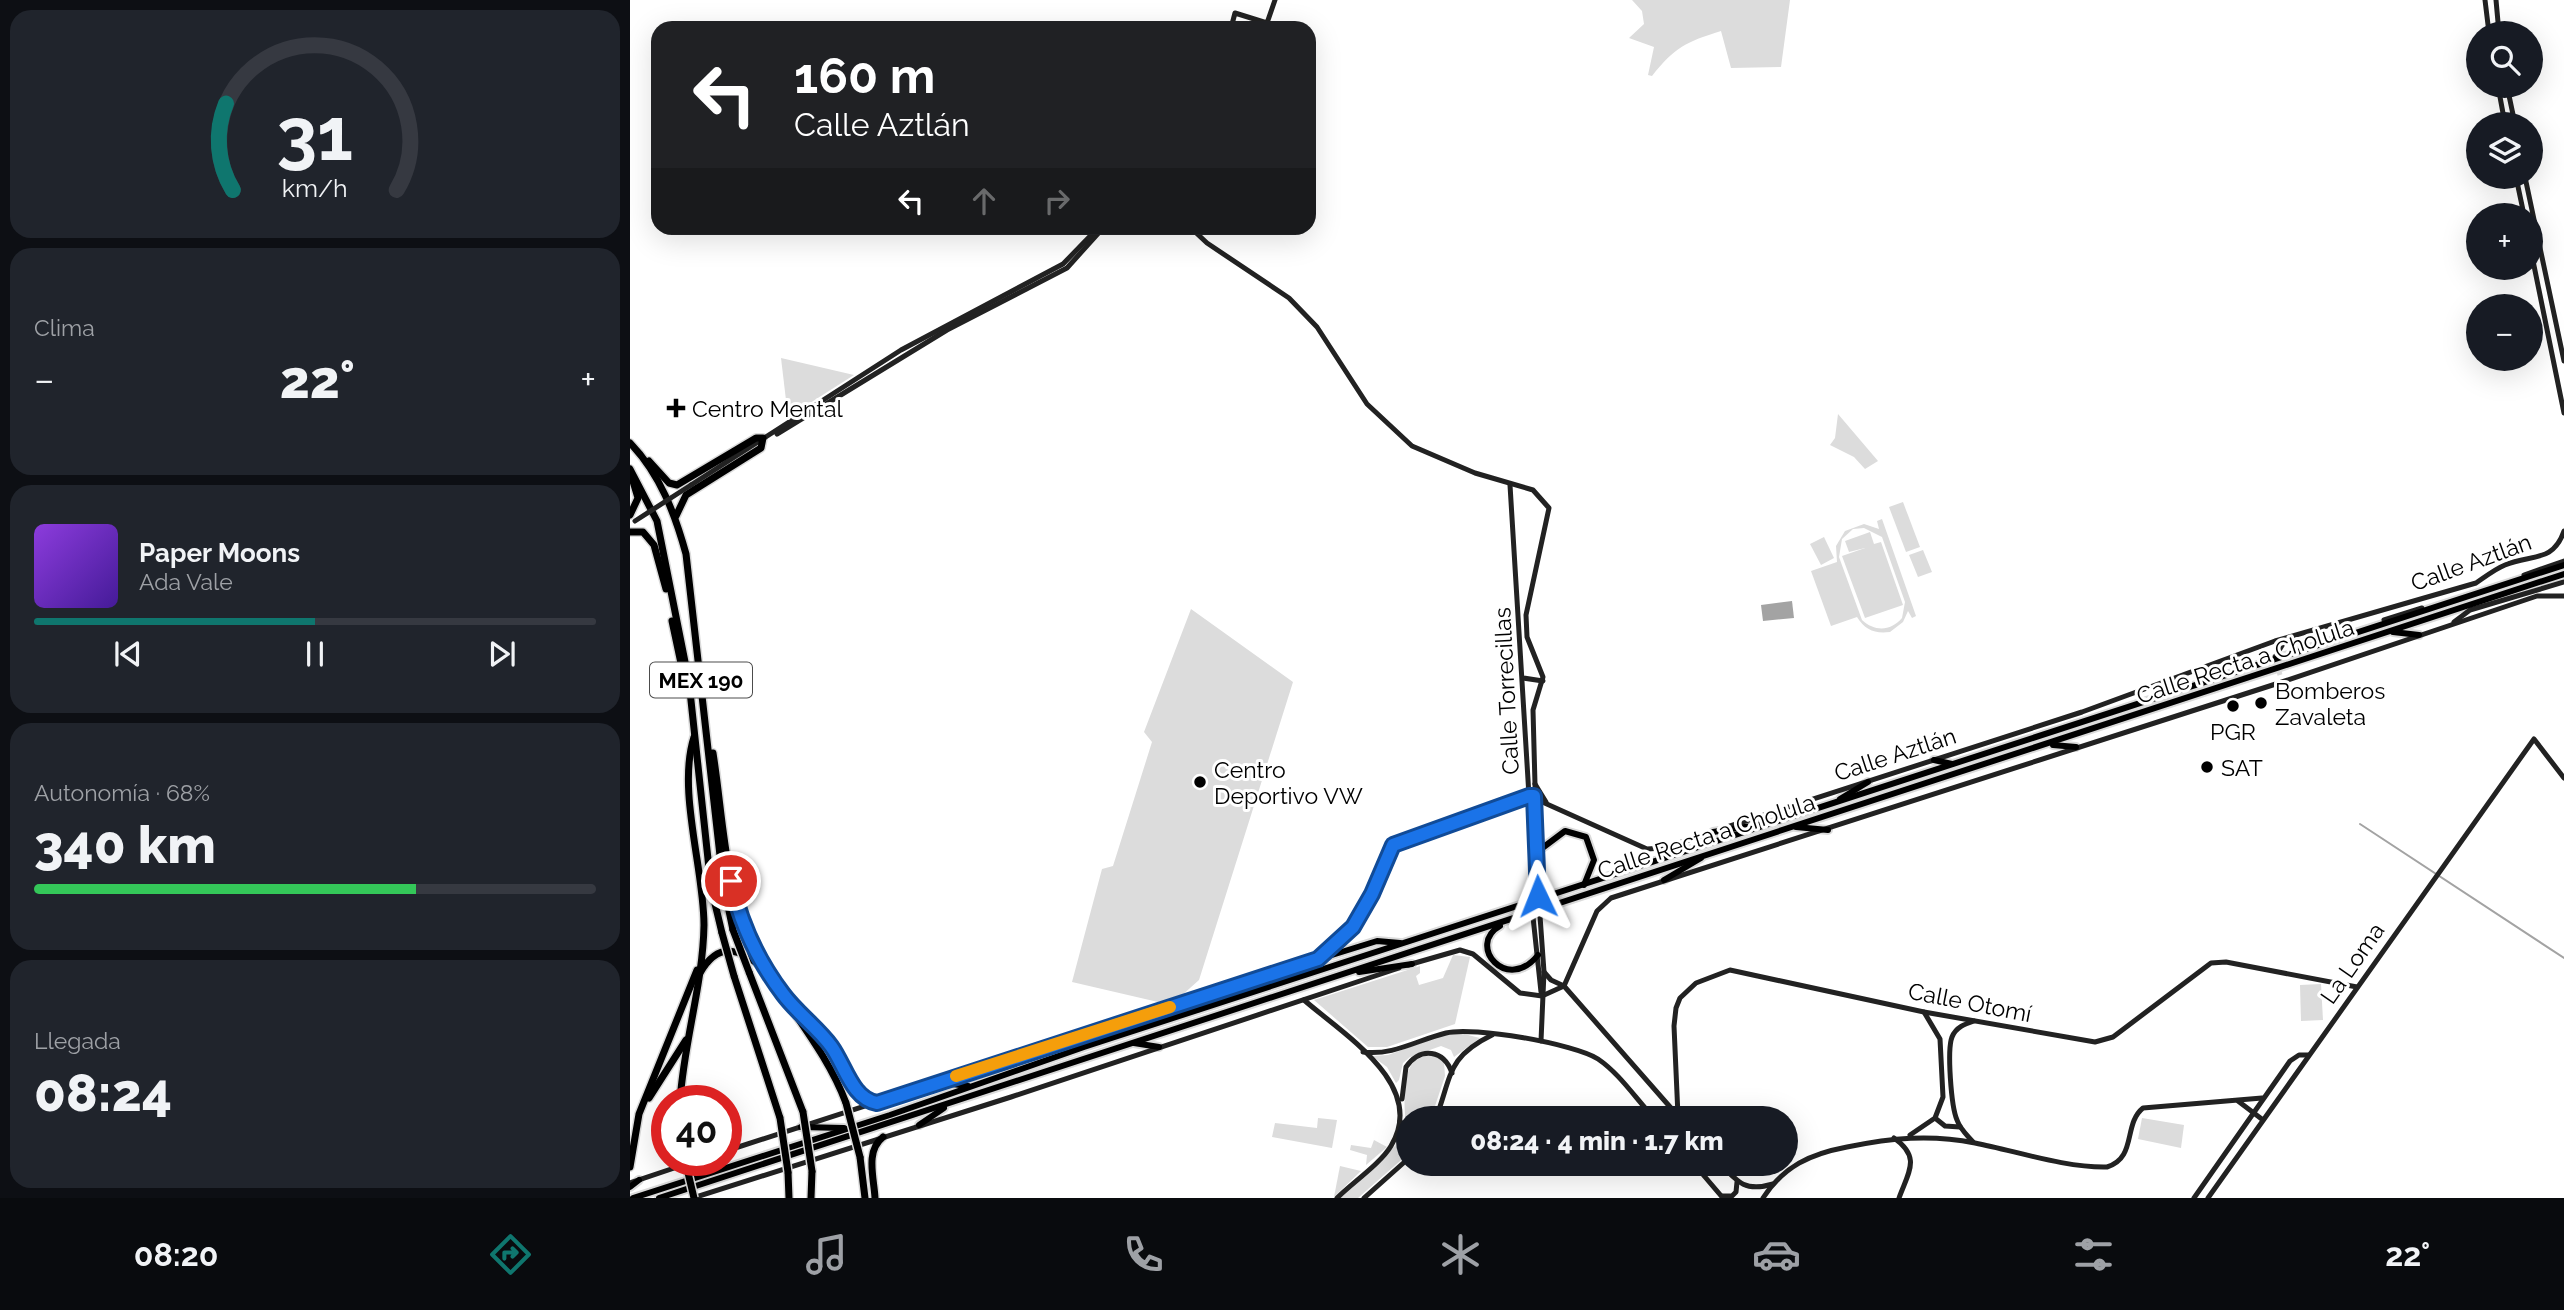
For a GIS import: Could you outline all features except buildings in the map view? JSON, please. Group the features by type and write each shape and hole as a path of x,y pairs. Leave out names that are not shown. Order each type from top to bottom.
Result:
{"highway":[{"path":"633,446 669,483 677,485 756,438 762,440 761,448 686,495 676,516"},
{"name":"MEX 190","path":"633,446 658,482 676,516 686,554 723,882 733,930 803,1112 812,1171 811,1198"},
{"path":"630,471 638,498 632,520"},
{"name":"MEX 190","path":"630,471 657,521 689,682 711,887 734,976 780,1118 789,1198"},
{"path":"630,531 643,532 654,545 677,652 689,682"},
{"path":"704,706 710,729 733,891 750,939 769,974 832,1071 846,1103 860,1157 865,1198"},
{"path":"682,1085 700,973 703,908 690,770 695,734"},
{"path":"700,973 711,960 730,951 754,958 769,974"},
{"path":"630,1167 642,1107 700,964"},
{"path":"785,997 820,1030 860,1096 877,1103"},
{"path":"642,1107 688,1036"},
{"path":"875,1198 872,1155 875,1145 883,1137"},
{"path":"688,1176 693,1198"}],"main road":[{"name":"Calle Recta a Cholula","path":"634,1198 1405,943 2338,641 2564,563"},
{"name":"Calle Recta a Cholula","path":"660,1198 2564,574"},
{"path":"2391,631 2419,635"},
{"path":"2048,744 2076,747"},
{"path":"1934,760 1954,764"},
{"path":"1831,804 1868,782"},
{"path":"1713,832 1783,821"},
{"path":"1790,827 1828,830"},
{"path":"1537,852 1564,831 1586,837 1594,860 1584,885"},
{"path":"1664,880 1713,851"},
{"path":"1514,918 1488,936 1487,947 1492,959 1508,970 1520,971 1528,967 1538,955"},
{"path":"1318,959 1377,941 1405,943"},
{"path":"1340,975 1412,964"},
{"path":"1196,1012 1222,990"},
{"path":"1132,1043 1159,1047"},
{"path":"936,1082 970,1086"},
{"path":"919,1125 951,1102"},
{"path":"801,1127 849,1128"},
{"path":"630,1185 639,1180"},
{"path":"660,1198 668,1198"}],"street":[{"path":"1268,21 1275,0"},
{"path":"2485,0 2488,21"},
{"path":"2496,0 2499,21"},
{"path":"1233,21 1235,13 1261,21"},
{"path":"2528,189 2564,361"},
{"path":"632,520 947,330 1063,264 1091,235"},
{"path":"1013,292 1072,264 1097,235"},
{"path":"1198,235 1289,298 1317,327 1367,404 1412,446 1510,485"},
{"path":"2537,280 2564,413"},
{"name":"Calle Torrecillas","path":"1510,485 1521,655 1532,796 1537,852 1535,896 1532,796 1533,710 1543,671 1528,637 1526,615 1549,508 1533,490 1510,485"},
{"name":"Calle Aztlán","path":"1532,796 1647,849 1663,848 2163,684 2192,669 2268,643 2476,583 2504,565 2552,552 2560,544 2564,531"},
{"path":"2338,641 2352,631 2564,563"},
{"path":"2449,625 2470,610 2564,582"},
{"path":"2441,593 2458,597"},
{"path":"2449,625 2537,596 2564,596"},
{"path":"2402,614 2416,601"},
{"name":"Calle Recta a Cholula","path":"1564,986 1592,919 1611,898 2285,682 2449,625"},
{"path":"2268,643 2277,655 2288,637"},
{"path":"1521,655 1535,652"},
{"path":"2282,674 2285,682"},
{"path":"1523,678 1542,681"},
{"name":"La Loma","path":"2194,1198 2290,1061 2299,1055 2308,1055 2534,739 2564,778"},
{"path":"1534,783 1546,802"},
{"path":"742,1146 1318,959 1353,927 1372,894 1393,845 1532,796"},
{"path":"1541,1041 1544,972 1537,917 1542,996"},
{"path":"693,1198 1460,950 1473,954 1513,989 1528,995 1542,996 1564,986"},
{"name":"Calle Otomí","path":"1678,1106 1674,1026 1676,1009 1687,991 1706,977 1730,970 1924,1012 2084,1042 2105,1040 2124,1029 2200,969 2217,962 2357,988"},
{"path":"1544,972 1551,981 1564,986 1669,1106"},
{"path":"1528,995 1541,1007"},
{"path":"1304,1000 1363,1052 1393,1083 1401,1105"},
{"path":"1908,1136 1925,1128 1935,1118 1942,1097 1938,1031 1924,1012"},
{"path":"1973,1142 1960,1127 1954,1110 1951,1038 1963,1024 1977,1020"},
{"path":"1363,1052 1389,1052 1459,1030 1541,1041 1587,1053 1599,1060 1643,1106"},
{"path":"1440,1106 1459,1056 1471,1045 1492,1035"},
{"path":"1401,1105 1406,1067 1414,1059 1428,1053 1441,1054 1452,1073"},
{"path":"2208,1198 2308,1055"},
{"path":"1763,1198 1788,1168 1821,1152 1908,1136 1973,1142 2107,1167 2118,1163 2126,1154 2136,1116 2143,1108 2262,1098"},
{"path":"2238,1100 2263,1120"},
{"path":"1935,1118 1945,1126 1960,1127"},
{"path":"1337,1198 1390,1149 1396,1132"},
{"path":"1894,1138 1908,1149 1912,1157 1899,1198"},
{"path":"2216,1166 2225,1174"},
{"path":"1364,1198 1396,1169"},
{"path":"639,1180 651,1176"},
{"path":"1705,1176 1723,1197 1732,1196 1736,1192 1737,1182"},
{"path":"1732,1176 1750,1188 1773,1184"}],"shaded area":[{"path":"1632,0 1790,0 1781,67 1731,68 1721,31 1682,47 1652,76 1648,75 1654,47 1629,38 1644,24 1642,11"},
{"path":"781,358 854,375 788,417"},
{"path":"1838,414 1878,461 1865,469 1854,457 1830,445 1835,438"},
{"path":"1903,502 1920,547 1906,552 1889,507"},
{"path":"1882,519 1916,616 1912,618 1908,611 1903,622 1890,632 1871,630 1857,617 1831,626 1811,571 1837,562 1836,546 1845,531 1864,524 1879,529 1877,521","holes":["1864,528 1882,537 1905,602 1902,618 1888,628 1872,627 1862,620 1839,557 1842,539 1853,529"]},
{"path":"1870,532 1874,544 1881,542 1903,605 1865,618 1842,556 1865,548 1849,552 1845,541"},
{"path":"1824,537 1834,558 1821,565 1810,544"},
{"path":"1923,550 1932,572 1918,577 1909,555"},
{"path":"1792,601 1794,618 1763,621 1761,605"},
{"name":"Centro Deportivo VW","path":"1191,609 1293,682 1199,980 1180,997 1158,1002 1072,982 1102,869 1113,866 1152,742 1144,732"},
{"path":"1453,955 1470,957 1455,1024 1387,1047 1368,1047 1314,1000 1420,966 1420,973 1416,976 1419,985 1443,978"},
{"path":"2321,984 2323,1020 2301,1021 2300,985"},
{"path":"1446,1034 1464,1034 1480,1038 1454,1057 1451,1050 1441,1046 1410,1057 1403,1063 1396,1083 1387,1067 1372,1056 1388,1055"},
{"path":"1434,1054 1444,1062 1445,1076 1435,1106 1405,1106 1409,1068 1417,1059"},
{"path":"1318,1118 1337,1120 1332,1148 1272,1137 1275,1123 1317,1128"},
{"path":"2142,1118 2184,1125 2181,1148 2138,1139"},
{"path":"1374,1140 1387,1147 1366,1165 1367,1155 1350,1150 1351,1145 1371,1148"},
{"path":"1396,1144 1396,1164 1358,1198 1339,1198"},
{"path":"1340,1166 1361,1171 1334,1197"}],"waterway":[{"path":"2360,824 2564,958"}],"tunnel":[{"path":"2275,657 2280,675"},
{"path":"1538,896 1540,916"}],"slow traffic":[{"path":"956,1076 1170,1007"}],"place":[{"name":"Centro Mental","path":"676,408"},
{"name":"Bomberos Zavaleta","path":"2261,703"},
{"name":"PGR","path":"2233,706"},
{"name":"SAT","path":"2207,767"},
{"name":"Centro Deportivo VW","path":"1200,782"}],"route":[{"path":"731,881 750,939 769,974 785,997 820,1030 844,1065 858,1093 877,1103 1318,959 1343,940 1353,927 1372,894 1390,849 1398,841 1529,796 1534,796 1538,896"}]}
